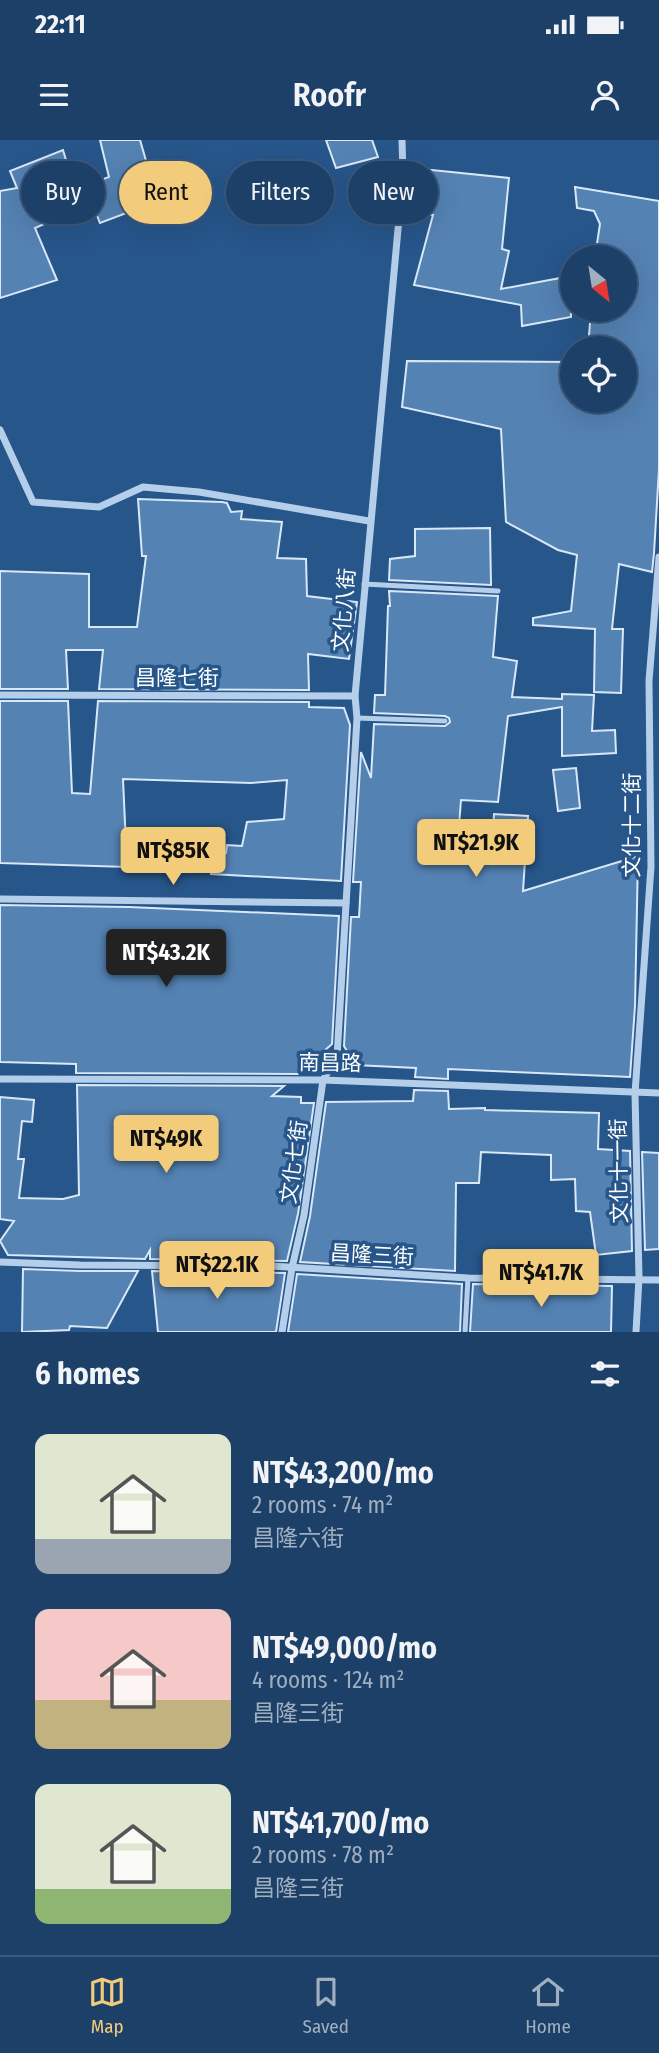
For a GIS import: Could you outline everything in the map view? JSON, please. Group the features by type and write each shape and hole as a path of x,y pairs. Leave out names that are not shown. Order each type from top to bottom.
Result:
{"street":[{"name":"文化八街","path":"323,1080 337,1057 357,718 355,696 369,521 403,175 402,140"},
{"path":"0,430 33,502 99,507 143,487 199,492 369,521"},
{"name":"文化十二街","path":"635,1093 651,867 649,681 659,557"},
{"path":"649,681 659,681"},
{"name":"昌隆七街","path":"0,695 355,696"},
{"path":"0,899 346,903"},
{"name":"南昌路","path":"0,1079 323,1080 659,1093"},
{"name":"文化七街","path":"282,1332 304,1215 323,1080"},
{"name":"文化十一街","path":"635,1093 639,1278 636,1332"},
{"name":"昌隆三街","path":"0,1262 292,1268 468,1278 659,1280"}],"lane":[{"path":"365,584 498,591"},
{"path":"357,718 445,721"},
{"path":"465,1332 468,1278"}],"building":[{"path":"100,140 140,140 146,161 119,161 119,216 105,221 105,179 109,177"},
{"path":"326,140 372,140 378,157 348,161 348,165 336,168"},
{"path":"63,150 66,161 35,161"},
{"path":"21,167 21,224 44,224 35,228 57,280 0,298 0,191 17,188 10,171"},
{"path":"438,171 509,178 502,249 509,251 501,289 560,278 560,319 522,326 521,305 414,285 431,224 438,224"},
{"path":"575,187 659,201 659,469 654,553 652,572 619,564 612,629 623,629 621,693 594,692 595,629 533,625 533,618 571,611 577,555 558,550 506,522 501,429 402,407 407,361 560,362 560,413 637,413 637,336 589,336 590,322 637,322 637,245 597,245 600,224 594,211 577,208"},
{"path":"138,499 222,502 227,503 231,512 242,511 241,519 282,522 277,558 306,559 307,596 357,602 349,659 308,654 309,690 99,689 103,650 66,650 68,689 0,689 0,571 89,574 89,627 137,627 146,556 142,556"},
{"path":"490,528 491,585 389,580 390,559 415,556 415,529"},
{"path":"389,591 498,596 493,657 517,661 512,697 562,699 562,694 594,695 592,731 615,730 616,753 562,756 562,707 508,716 498,802 461,800 457,851 491,864 494,814 528,816 523,891 638,856 635,1006 630,1077 448,1069 448,1079 415,1077 416,1068 355,1065 344,1046 351,917 359,917 361,882 353,882 361,752 371,778 374,724 445,726 450,722 445,716 374,713 375,695 385,695"},
{"path":"0,701 68,701 72,793 90,794 98,701 309,702 309,707 344,708 350,725 341,881 211,874 214,853 226,853 227,845 242,846 247,822 284,819 287,780 251,783 123,779 127,867 0,863"},
{"path":"576,768 580,808 558,811 553,770"},
{"path":"0,905 129,907 339,916 332,1044 298,1074 76,1073 76,1064 0,1062"},
{"path":"77,1085 284,1086 272,1096 301,1097 301,1103 314,1103 298,1214 287,1261 150,1259 150,1250 145,1259 8,1255 0,1241 14,1221 0,1219 0,1097 34,1100 32,1122 22,1121 18,1159 24,1159 19,1198 63,1199 79,1195"},
{"path":"414,1090 448,1091 449,1109 599,1113 598,1149 630,1151 632,1251 596,1255 590,1212 576,1211 575,1179 551,1180 551,1155 481,1152 479,1183 456,1183 455,1271 300,1262 310,1216 326,1102 413,1101"},
{"path":"642,1152 659,1153 659,1249 645,1250"},
{"path":"23,1269 138,1271 107,1328 70,1326 69,1330 22,1332"},
{"path":"152,1271 285,1273 276,1332 158,1332"},
{"path":"297,1274 462,1284 460,1332 288,1332"},
{"path":"473,1284 612,1286 611,1332 470,1332"}]}
